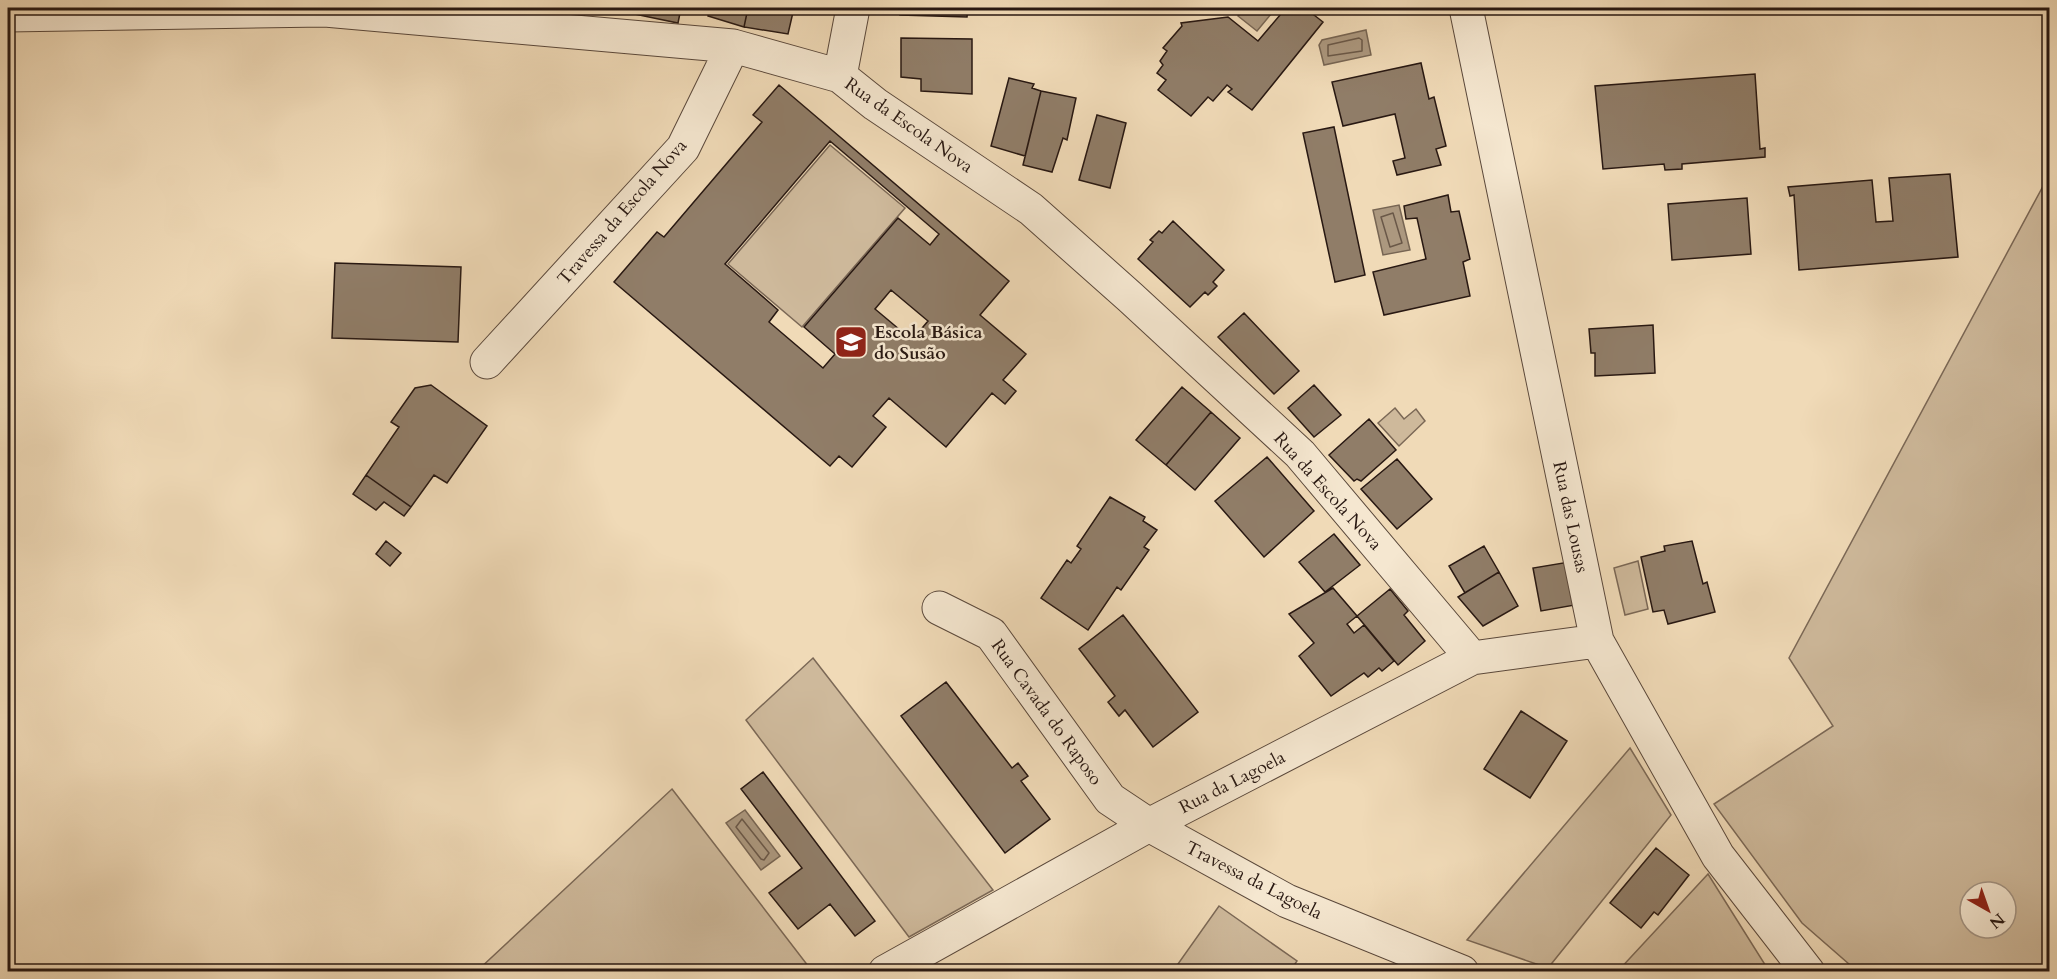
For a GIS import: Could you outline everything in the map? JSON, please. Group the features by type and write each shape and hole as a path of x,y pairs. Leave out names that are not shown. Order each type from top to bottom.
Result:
{"street":[{"path":"840,76 854,8"},
{"name":"Rua das Lousas","path":"1466,8 1597,641 1718,856 1808,972"},
{"name":"Rua da Escola Nova","path":"8,15 325,10 733,46 840,76 875,104 1031,209 1147,313 1300,454 1472,658"},
{"name":"Travessa da Escola Nova","path":"487,362 683,148 733,46"},
{"name":"Rua Cavada do Raposo","path":"939,608 991,634 1110,799 1149,825"},
{"name":"Rua da Lagoela","path":"885,972 1149,825 1472,658 1597,641"},
{"name":"Travessa da Lagoela","path":"1149,825 1287,901 1462,972"}],"shaded area":[{"path":"453,8 585,8 584,19"},
{"path":"830,145 905,208 802,327 728,264"},
{"path":"2049,175 2049,971 1857,971 1802,923 1714,804 1833,726 1789,658"},
{"path":"1395,408 1404,419 1416,409 1425,421 1399,446 1378,423"},
{"path":"1638,561 1648,609 1625,615 1614,568"},
{"path":"813,658 993,890 909,937 746,720"},
{"path":"1630,748 1671,815 1548,968 1467,940"},
{"path":"672,789 812,971 477,971"},
{"path":"1708,874 1769,971 1618,971"},
{"path":"1219,906 1297,961 1290,971 1173,971"}],"water":[{"path":"1245,8 1276,8 1257,31 1238,16"},
{"path":"1366,30 1371,55 1324,65 1319,45 1322,40"},
{"path":"1399,205 1410,250 1383,255 1373,210"},
{"path":"745,810 780,856 761,870 726,823"}],"building":[{"path":"604,8 641,8 639,15"},
{"path":"641,8 681,8 678,23 639,15"},
{"path":"710,8 748,8 744,27 708,16"},
{"path":"748,8 794,8 788,34 744,27"},
{"path":"900,8 968,8 967,17 900,15"},
{"path":"1286,8 1305,8 1323,22 1252,110 1228,92 1232,89 1227,85 1213,101 1208,97 1191,116 1158,90 1166,80 1157,73 1163,65 1160,61 1167,51 1163,48 1182,26 1181,23 1228,17 1258,41"},
{"path":"901,38 972,39 972,94 921,91 921,79 901,77"},
{"path":"1421,63 1429,99 1434,97 1446,146 1436,149 1441,165 1397,175 1393,161 1405,158 1395,114 1343,126 1332,82"},
{"path":"1755,74 1760,149 1765,148 1765,157 1682,164 1682,169 1665,170 1664,164 1603,169 1595,86"},
{"path":"1009,78 1034,84 1032,88 1041,91 1025,156 991,146"},
{"path":"779,85 1009,281 980,315 1026,354 1003,380 1016,391 1005,404 992,393 946,447 889,398 873,416 886,427 852,467 839,456 830,466 614,282 657,232 664,237 762,122 753,115","holes":["830,141 939,234 930,245 898,218 804,327 835,354 823,368 769,322 778,310 725,264","891,290 928,321 912,340 875,309"]},
{"path":"1041,91 1076,98 1067,140 1063,138 1052,172 1023,165"},
{"path":"1097,115 1126,123 1110,188 1079,180"},
{"path":"1334,127 1365,275 1335,282 1303,133"},
{"path":"1950,174 1958,257 1799,270 1794,195 1790,196 1788,187 1872,180 1876,222 1893,221 1889,178"},
{"path":"1448,195 1451,212 1459,211 1470,259 1463,262 1470,296 1384,315 1373,272 1426,259 1417,218 1406,219 1404,206"},
{"path":"1747,198 1751,254 1672,260 1668,204"},
{"path":"1173,221 1224,270 1213,282 1217,286 1208,295 1205,292 1190,307 1138,259 1153,242 1150,240 1159,231 1162,233"},
{"path":"335,263 461,267 458,342 332,338"},
{"path":"1244,313 1299,371 1274,394 1218,337"},
{"path":"1653,325 1655,373 1595,376 1595,353 1591,353 1589,329"},
{"path":"431,385 487,426 447,483 434,475 411,507 366,475 399,427 391,422 415,388"},
{"path":"1314,385 1341,415 1314,437 1288,408"},
{"path":"1182,387 1211,412 1166,465 1136,440"},
{"path":"1211,412 1240,438 1195,490 1166,465"},
{"path":"1369,419 1396,450 1361,481 1357,479 1354,481 1329,455"},
{"path":"1267,457 1314,511 1264,557 1215,501"},
{"path":"1397,459 1432,499 1397,529 1361,489"},
{"path":"366,475 411,507 404,516 384,502 376,510 353,494"},
{"path":"1110,497 1145,517 1143,521 1157,530 1144,547 1149,550 1121,590 1117,587 1088,630 1041,598 1067,560 1071,563 1081,549 1077,546"},
{"path":"1334,534 1360,565 1325,592 1299,562"},
{"path":"386,541 401,553 390,566 376,554"},
{"path":"1692,541 1703,584 1707,582 1715,612 1668,624 1664,610 1653,612 1641,557 1665,551 1664,546"},
{"path":"1484,546 1499,572 1465,593 1449,566"},
{"path":"1569,562 1575,605 1541,611 1533,568"},
{"path":"1499,572 1518,606 1483,626 1458,597"},
{"path":"1333,588 1357,616 1347,624 1354,633 1364,625 1394,661 1382,671 1379,668 1368,677 1364,673 1331,696 1299,656 1314,643 1289,614"},
{"path":"1390,589 1408,611 1404,615 1425,641 1398,665 1357,616"},
{"path":"1123,615 1198,712 1153,747 1125,710 1119,716 1108,702 1115,696 1079,649"},
{"path":"946,682 1012,768 1018,763 1028,776 1021,781 1050,819 1005,853 901,716"},
{"path":"1521,711 1567,741 1530,798 1484,769"},
{"path":"763,772 875,921 855,936 830,904 798,929 769,893 802,868 741,789"},
{"path":"1656,848 1689,875 1658,915 1654,912 1641,928 1610,903"}],"place":[{"name":"Escola Básica do Susão","path":"851,342"}]}
